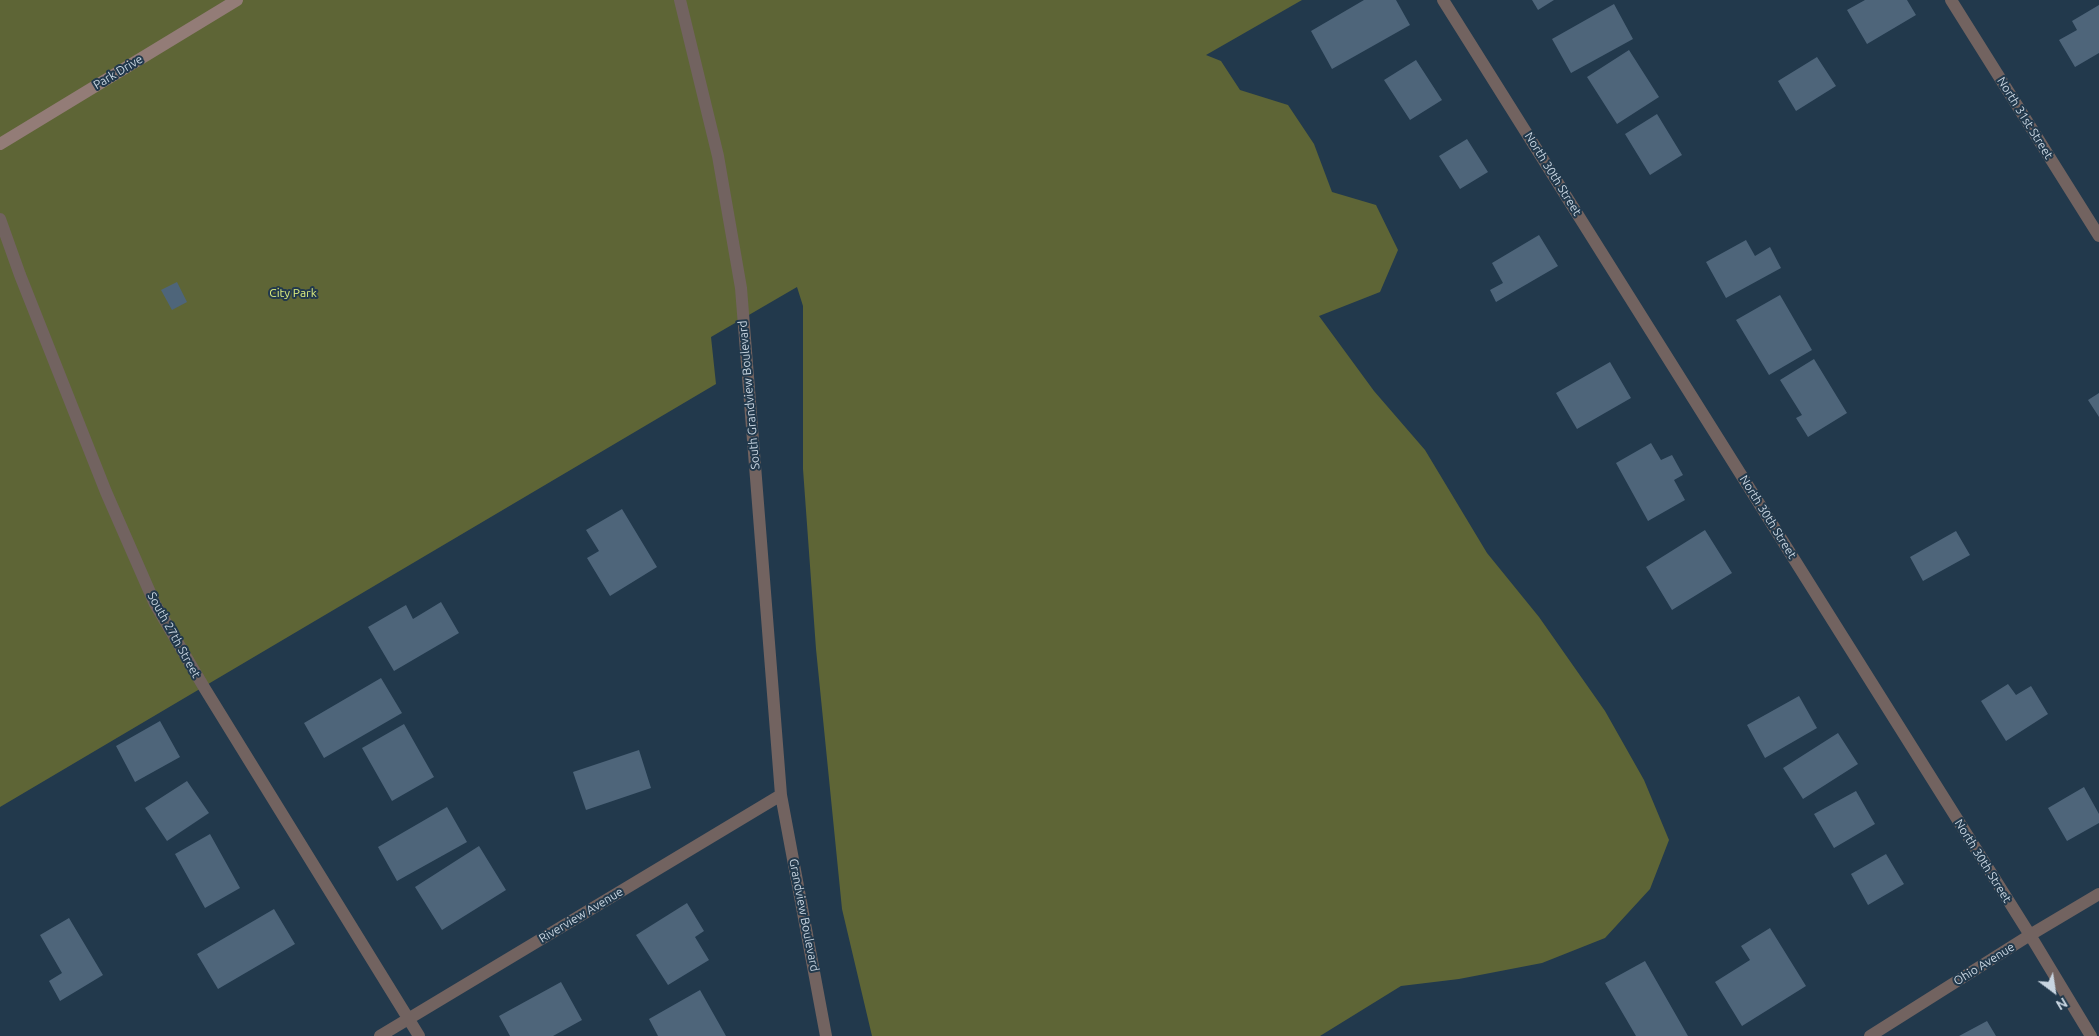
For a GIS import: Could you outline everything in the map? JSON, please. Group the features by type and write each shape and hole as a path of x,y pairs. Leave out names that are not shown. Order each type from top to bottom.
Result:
{"main road":[{"name":"Park Drive","path":"0,144 237,0"}],"street":[{"name":"South Grandview Boulevard","path":"680,0 718,156 740,288 781,795"},
{"name":"North 30th Street","path":"1443,0 2030,935 2090,1036"},
{"name":"North 31st Street","path":"1952,0 2099,236"},
{"name":"South 27th Street","path":"0,219 23,284 102,483 154,604 418,1036"},
{"name":"Riverview Avenue","path":"380,1036 781,795"},
{"name":"Grandview Boulevard","path":"781,795 826,1036"},
{"name":"Ohio Avenue","path":"1870,1036 2030,935 2099,894"}],"green space":[{"name":"City Park","path":"0,0 1302,0 1206,55 1221,61 1240,90 1288,105 1314,144 1332,192 1376,205 1398,250 1380,292 1319,316 1374,391 1425,450 1487,553 1539,617 1605,711 1644,780 1669,840 1650,889 1605,938 1542,963 1459,979 1401,986 1320,1036 872,1036 842,909 816,649 803,469 803,306 797,287 711,337 716,384 0,807"}],"building":[{"path":"1364,0 1396,0 1410,25 1332,69 1311,31"},
{"path":"1532,0 1554,0 1538,10"},
{"path":"1865,0 1907,0 1916,15 1867,44 1847,10"},
{"path":"1614,4 1633,39 1571,73 1552,39"},
{"path":"2099,5 2099,53 2075,67 2059,40 2077,30 2072,21"},
{"path":"1629,50 1659,97 1617,124 1587,77"},
{"path":"1817,57 1836,86 1796,111 1778,81"},
{"path":"1416,60 1442,100 1410,120 1384,80"},
{"path":"1657,114 1682,155 1650,175 1625,134"},
{"path":"1467,139 1488,172 1460,189 1439,156"},
{"path":"1539,235 1558,266 1496,302 1490,290 1503,283 1492,263"},
{"path":"1746,240 1755,256 1770,247 1781,268 1726,298 1706,262"},
{"path":"177,282 187,302 172,310 161,290"},
{"path":"1780,295 1812,350 1769,375 1736,320"},
{"path":"1814,359 1847,413 1808,437 1796,418 1802,415 1780,380"},
{"path":"1610,362 1631,398 1577,429 1556,393"},
{"path":"2099,393 2099,417 2088,400"},
{"path":"1651,443 1661,460 1672,455 1683,475 1674,480 1685,500 1648,521 1616,463"},
{"path":"622,509 657,567 610,596 587,558 599,551 586,530"},
{"path":"1705,530 1732,573 1672,610 1646,567"},
{"path":"1956,531 1970,555 1923,581 1910,557"},
{"path":"441,602 459,633 394,671 368,627 406,605 413,619"},
{"path":"381,678 402,713 324,758 304,723"},
{"path":"2008,684 2016,695 2031,686 2048,714 2006,741 1981,701"},
{"path":"1799,696 1817,728 1765,758 1747,725"},
{"path":"160,721 180,757 135,782 116,746"},
{"path":"404,724 434,777 392,801 362,748"},
{"path":"1838,733 1858,764 1803,799 1783,768"},
{"path":"639,750 651,788 586,810 573,772"},
{"path":"187,781 209,813 167,841 145,808"},
{"path":"2084,787 2099,814 2099,823 2067,841 2048,808"},
{"path":"1856,791 1875,824 1834,848 1814,814"},
{"path":"447,807 467,842 397,881 378,847"},
{"path":"210,834 240,888 205,908 175,854"},
{"path":"479,846 506,890 442,930 415,887"},
{"path":"1886,854 1904,884 1868,905 1851,874"},
{"path":"687,903 704,931 695,937 709,960 668,985 636,935"},
{"path":"274,909 295,944 218,989 197,954"},
{"path":"69,918 103,975 60,1001 49,981 62,973 40,935"},
{"path":"1770,928 1806,986 1742,1026 1715,982 1750,960 1741,946"},
{"path":"1645,961 1688,1036 1636,1036 1605,983"},
{"path":"561,982 582,1020 553,1036 510,1036 499,1016"},
{"path":"700,990 726,1036 658,1036 649,1019"},
{"path":"1987,1021 1996,1036 1959,1036"}]}
